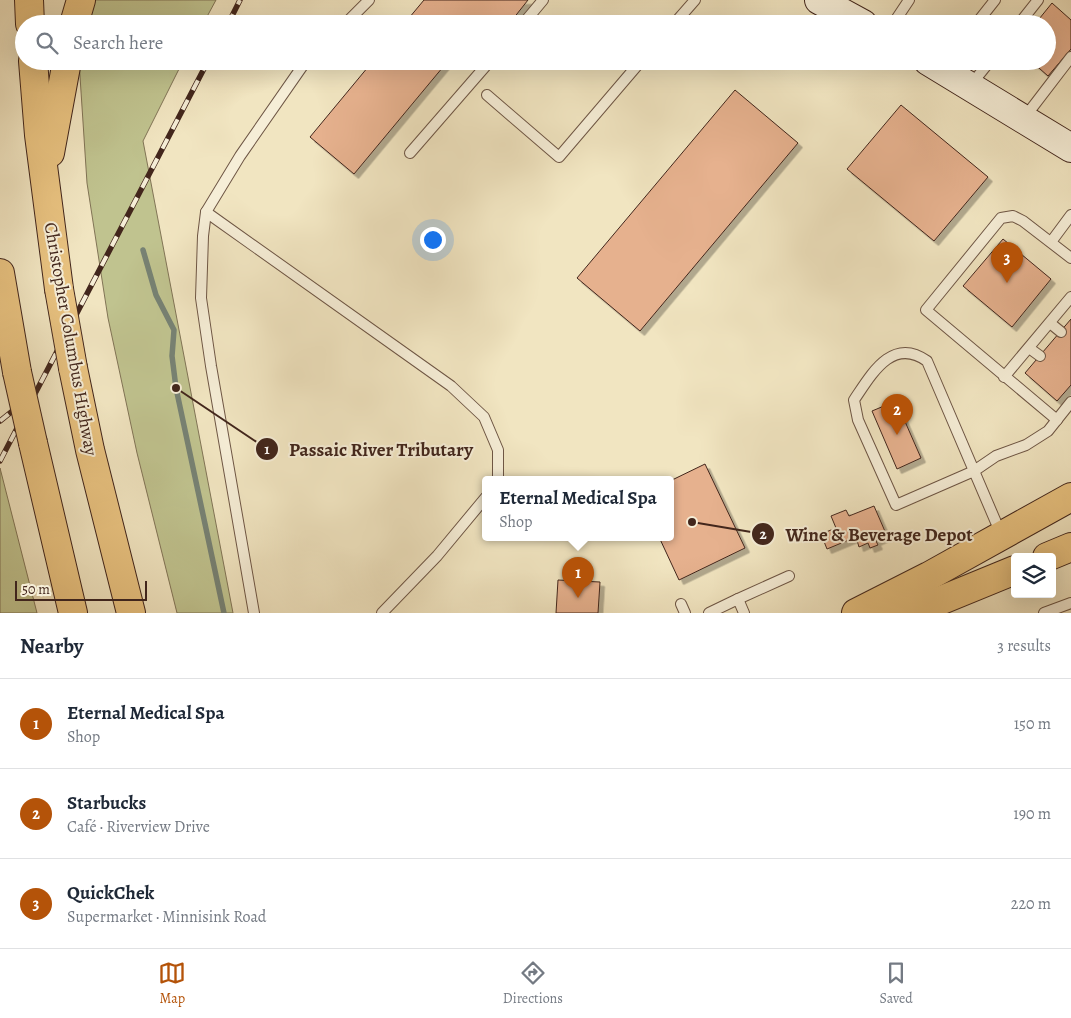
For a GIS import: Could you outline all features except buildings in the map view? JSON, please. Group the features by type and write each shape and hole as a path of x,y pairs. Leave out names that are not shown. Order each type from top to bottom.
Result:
{"main road":[{"path":"29,0 30,15"},
{"path":"77,15 81,0"},
{"name":"Christopher Columbus Highway","path":"34,70 45,182 60,289 74,368 90,450 130,613"},
{"path":"45,182 65,70"},
{"path":"0,273 17,372 32,443 73,613"},
{"path":"856,613 929,576 1071,497"},
{"path":"1056,553 1071,547"},
{"path":"893,613 937,602 1011,572"}],"street":[{"path":"819,0 846,15"},
{"path":"947,70 1022,120 1071,148"}],"lane":[{"path":"355,15 369,0"},
{"path":"530,15 543,0"},
{"path":"682,15 695,0"},
{"path":"899,15 909,0"},
{"path":"983,15 995,0"},
{"path":"1026,15 1038,0"},
{"path":"1022,120 1071,57"},
{"path":"254,613 210,366 201,298 203,236 206,212 240,156 300,70"},
{"path":"410,153 482,70"},
{"path":"487,96 559,156 633,70"},
{"path":"970,86 983,70"},
{"path":"206,212 451,386 484,417 498,450 498,476"},
{"path":"1051,242 1071,215"},
{"path":"1057,420 926,310 1001,218 1013,216 1023,221 1071,258"},
{"path":"1004,377 1050,322 1070,302"},
{"path":"1050,322 1060,332"},
{"path":"1029,348 1040,356"},
{"path":"1002,535 974,471 943,400 927,361 919,355 900,352 887,358 871,375 854,400 858,420 896,505 974,471 996,456 1026,444 1048,431 1071,402"},
{"path":"382,613 438,556 482,502"},
{"path":"709,613 789,576"},
{"path":"738,599 744,613"},
{"path":"1044,613 1071,603"}],"green space":[{"path":"75,0 216,0 208,15 76,15"},
{"path":"80,70 178,70 143,141 233,613 177,613 137,453 108,318 87,183"},
{"path":"0,468 37,613 0,613"}],"waterway":[{"path":"143,250 156,295 174,330 172,356 176,388 224,613"}],"railway":[{"path":"232,15 240,0"},
{"path":"0,461 203,70"},
{"path":"0,421 31,396"}],"place":[{"name":"QuickChek","path":"1007,283"},
{"name":"Passaic River Tributary","path":"176,388"},
{"name":"Starbucks","path":"897,435"},
{"name":"Wine & Beverage Depot","path":"692,522"},
{"name":"Eternal Medical Spa","path":"578,598"}]}
